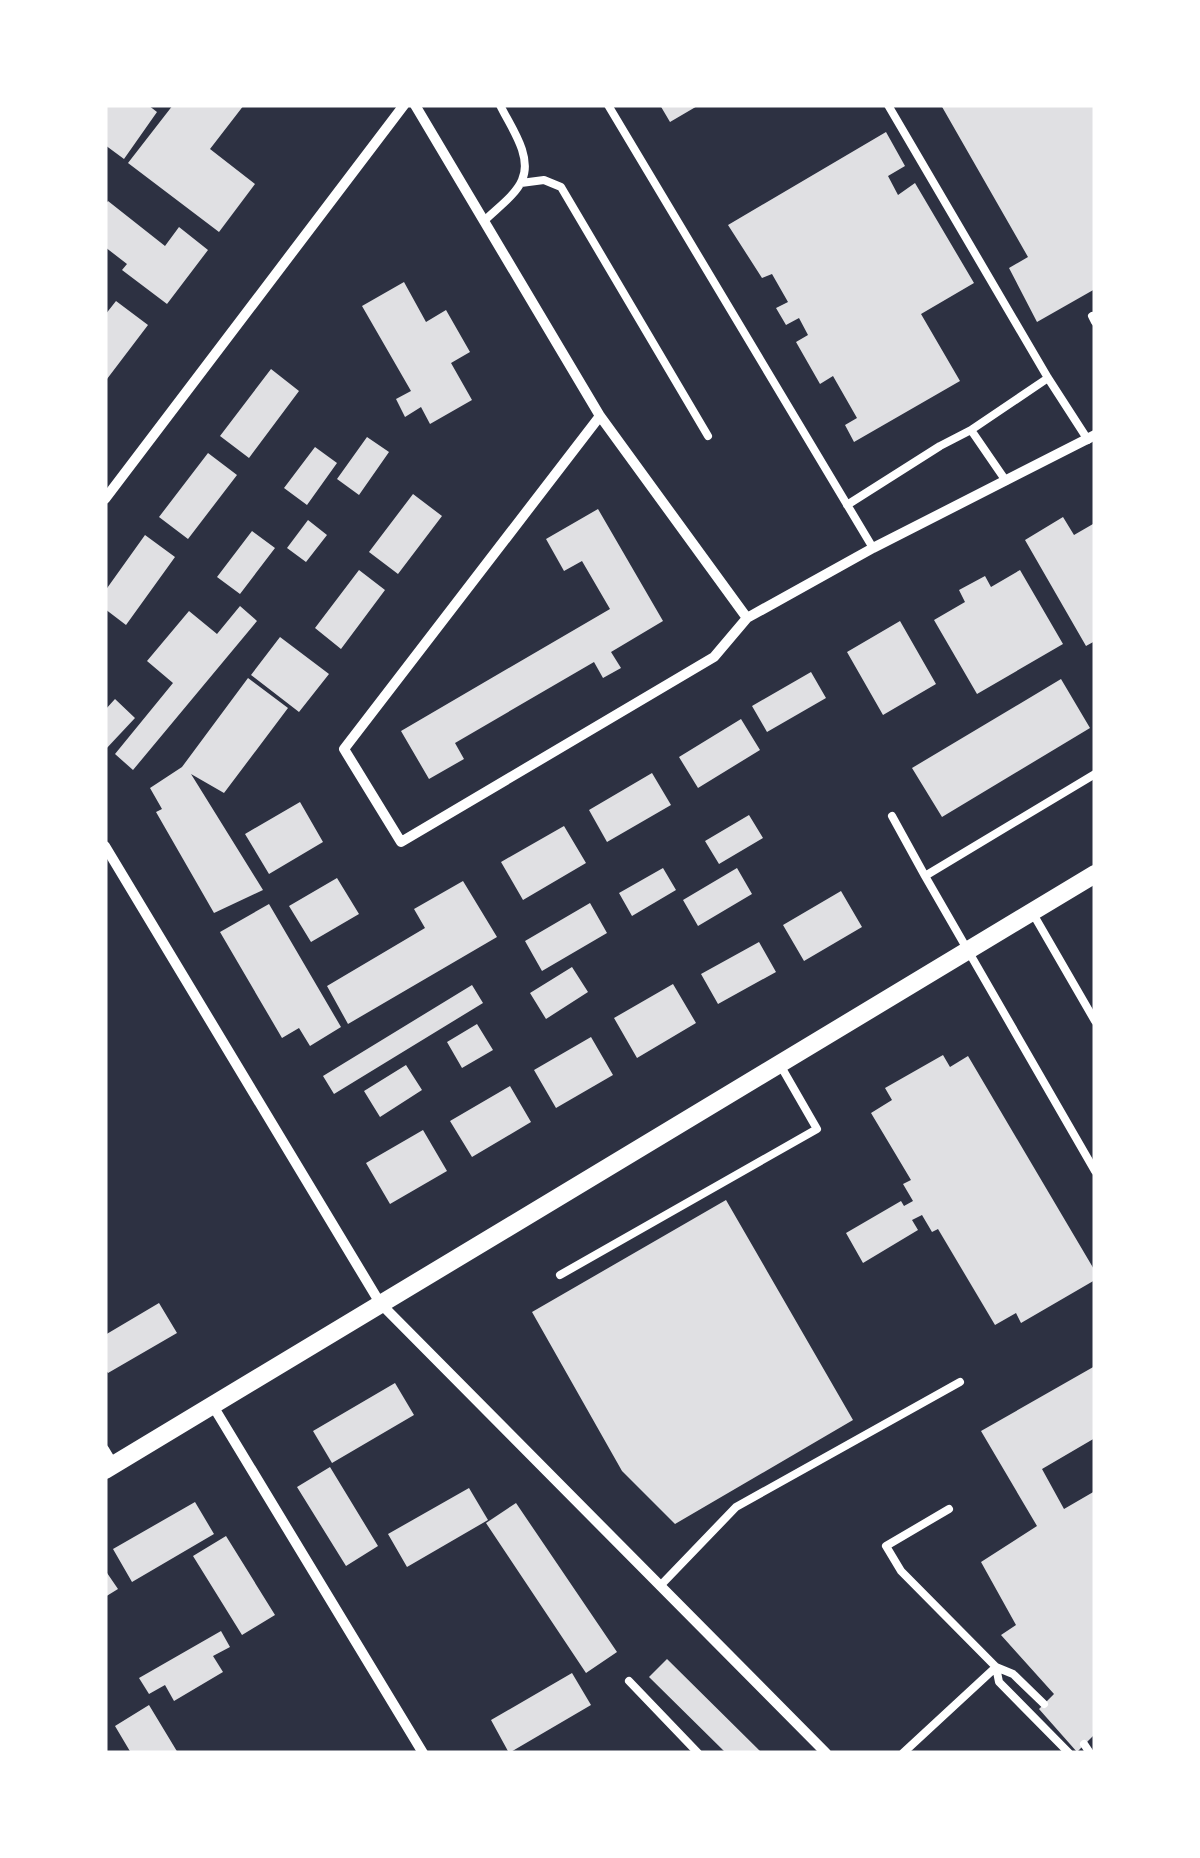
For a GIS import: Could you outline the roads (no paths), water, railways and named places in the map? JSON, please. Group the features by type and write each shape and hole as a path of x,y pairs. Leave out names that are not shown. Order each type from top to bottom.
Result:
{"street":[{"path":"105,499 404,105"},
{"path":"415,105 600,416 746,618"},
{"path":"600,416 344,749 401,842 714,657 746,618 873,548 1091,438 1095,451"},
{"path":"105,846 380,1303 826,1753"},
{"path":"108,1461 214,1406 1095,874"},
{"path":"214,1406 423,1753"}],"lane":[{"path":"484,221 522,183 525,171 522,150 500,105"},
{"path":"608,105 873,548"},
{"path":"888,105 1048,378 1091,438"},
{"path":"522,183 544,180 561,188 708,436"},
{"path":"847,505 1048,378"},
{"path":"971,430 1006,481"},
{"path":"925,876 1095,774"},
{"path":"892,816 1095,1171"},
{"path":"1032,912 1095,1021"},
{"path":"560,1275 816,1129 779,1063"},
{"path":"660,1586 736,1506 960,1382"},
{"path":"949,1509 886,1546 900,1571 996,1667 1013,1674 1044,1704"},
{"path":"904,1753 996,1667"},
{"path":"996,1667 999,1682 1069,1753"},
{"path":"629,1681 698,1753"},
{"path":"1084,1744 1090,1753"}]}
